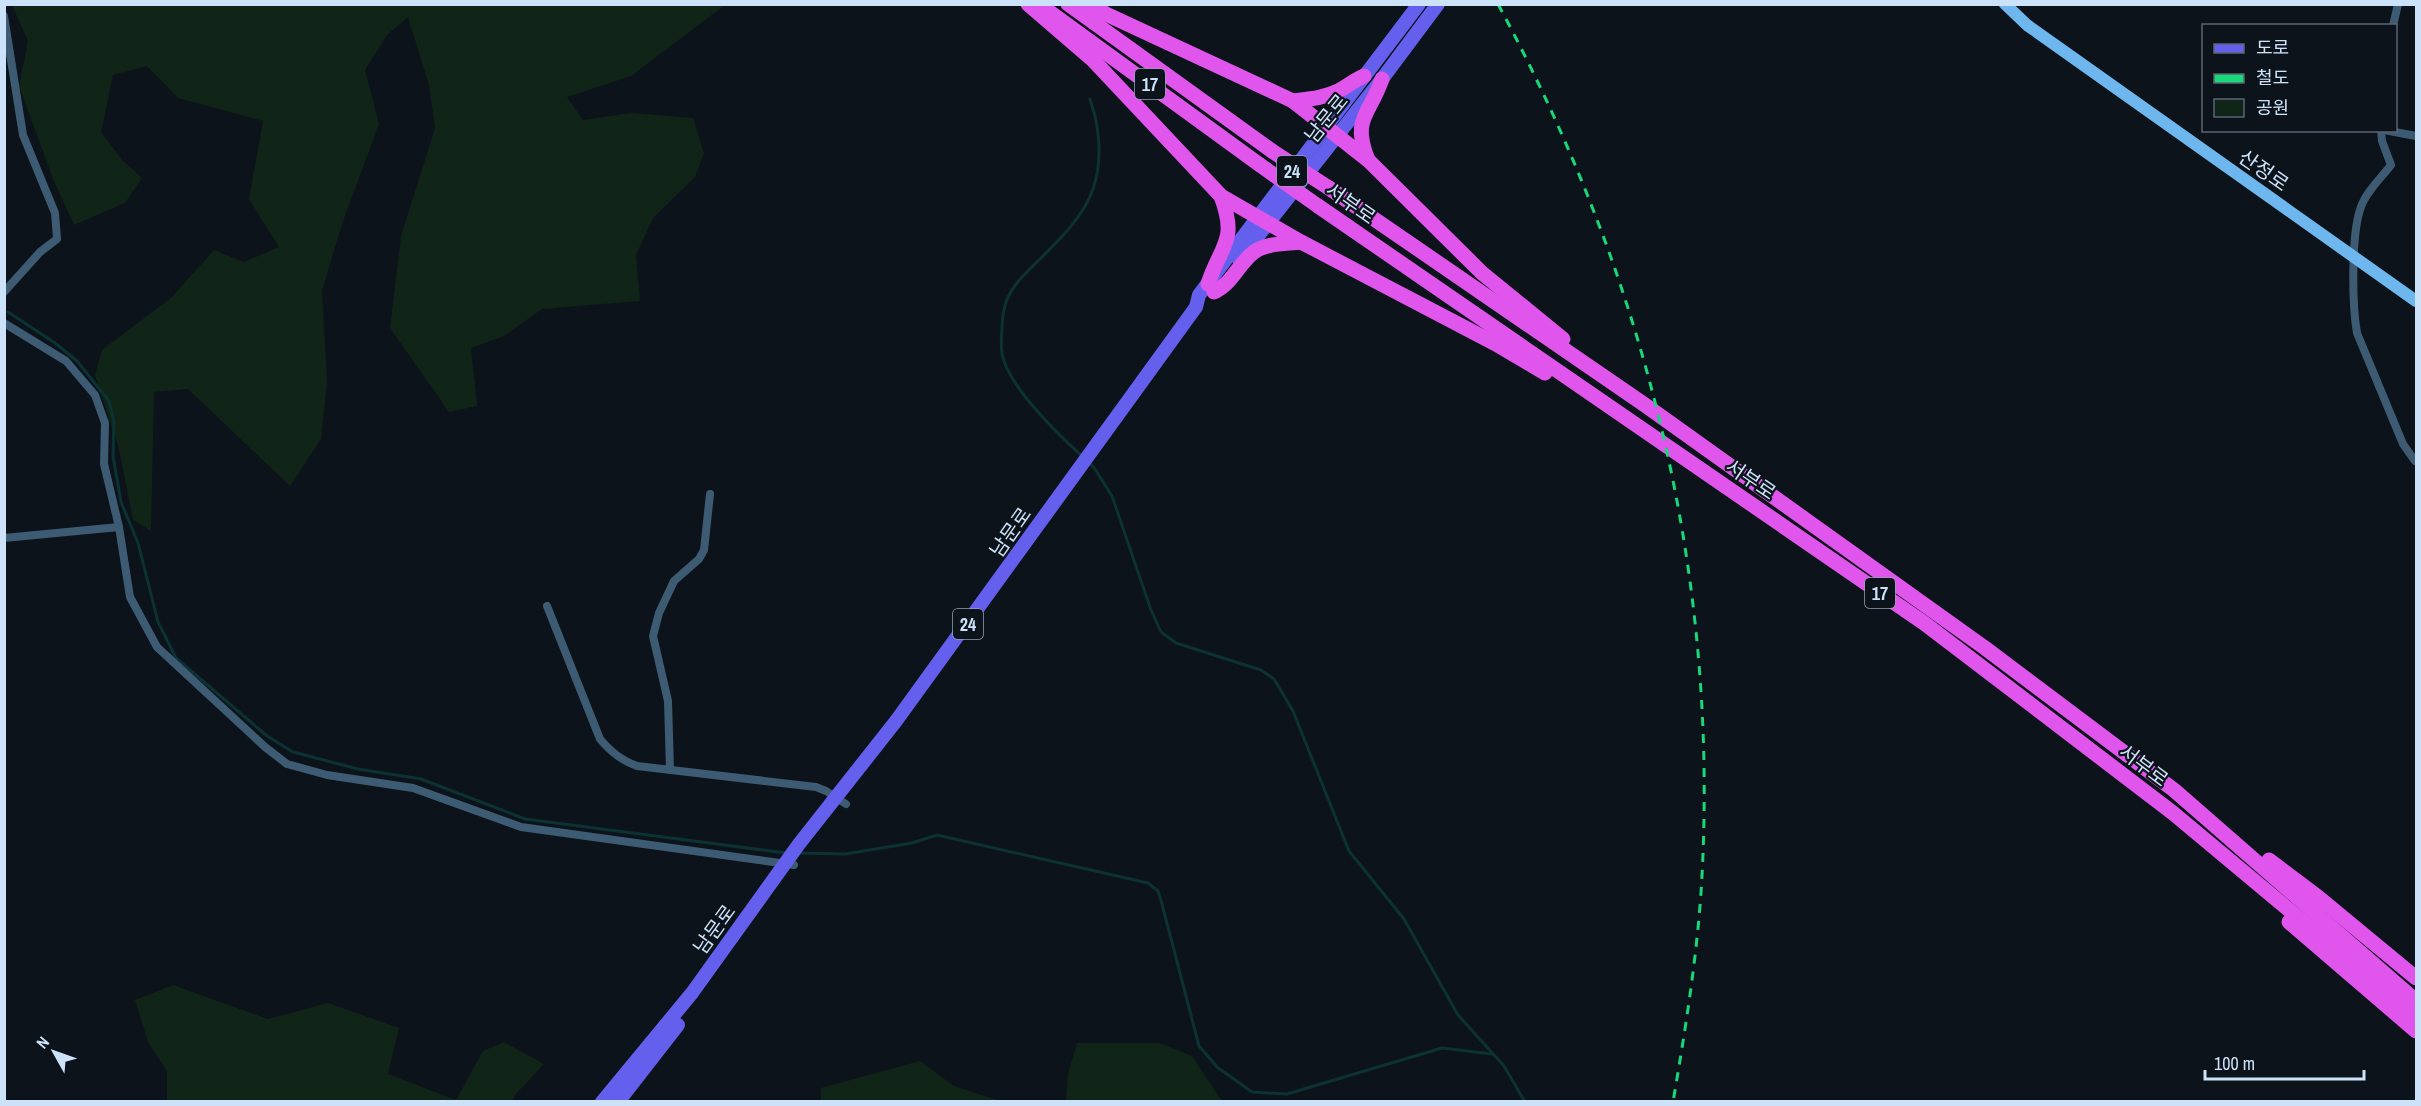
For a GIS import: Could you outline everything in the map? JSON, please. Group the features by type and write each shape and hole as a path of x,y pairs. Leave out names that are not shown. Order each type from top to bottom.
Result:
{"highway":[{"path":"1028,4 1094,60 1221,196 1300,242 1496,344 1634,424"},
{"name":"서부로","path":"1040,4 1318,206 1924,623 2173,813 2416,1016"},
{"name":"서부로","path":"1068,4 1272,151 1645,405 1985,648 2174,790 2416,1000"},
{"path":"1089,4 1293,101 1368,160 1482,273 1645,405"},
{"path":"1293,101 1320,98 1340,91 1364,76"},
{"path":"1368,160 1362,144 1360,129 1363,115 1376,97 1382,79"},
{"path":"1221,196 1227,214 1229,232 1224,251 1212,272 1211,288 1226,286 1254,252 1266,246 1300,242"},
{"path":"2174,790 2318,897 2416,978"},
{"path":"2173,813 2309,939 2416,1031"}],"main road":[{"name":"남문로","path":"1332,130 1364,76 1419,4"},
{"name":"남문로","path":"608,1101 671,1035 791,862 841,801 848,780 854,777 987,598 1196,307 1199,295 1211,288 1332,130 1382,79 1438,4"}],"street":[{"name":"산정로","path":"2005,4 2027,25 2416,301"},
{"path":"2393,24 2398,4"},
{"path":"4,16 23,135 55,213 57,239 40,252 4,292"},
{"path":"2383,132 2382,141 2391,165 2361,206 2357,221 2354,258 2357,333 2403,444 2415,460"},
{"path":"2394,132 2416,136"},
{"path":"4,323 66,361 95,395 105,423 104,464 119,527 130,597 157,647 265,747 287,764 327,775 414,788 521,827 791,862"},
{"path":"670,770 668,701 653,636 659,613 674,581 699,559 704,550 710,494"},
{"path":"4,538 119,527"},
{"path":"547,606 600,739 611,753 637,766 816,787 841,801"}],"green space":[{"path":"12,5 725,5 631,76 567,97 583,120 631,113 693,118 704,153 695,177 653,218 636,255 640,301 542,309 504,336 471,348 477,406 449,412 390,328 401,236 435,128 429,85 408,17 387,35 365,70 379,124 342,224 322,291 327,381 321,439 290,486 188,389 154,392 151,531 133,520 119,449 95,375 102,350 171,298 214,250 244,262 279,247 249,199 263,121 178,98 147,66 113,75 101,132 122,160 142,178 125,203 74,225 53,179 19,86 28,41"},
{"path":"173,985 268,1019 328,1003 399,1028 388,1074 456,1100 483,1051 504,1042 544,1064 512,1101 167,1101 167,1071 148,1042 135,1000"},
{"path":"1077,1043 1160,1043 1192,1056 1222,1101 1066,1101 1068,1074"},
{"path":"920,1061 954,1086 1000,1101 821,1101 821,1088"}],"waterway":[{"path":"1083,457 1035,409 1013,380 1002,353 1001,339 1003,314 1010,293 1019,280 1073,224 1093,189 1099,143 1090,99"},
{"path":"8,312 55,343 77,361 109,401 114,422 113,456 121,502 138,543 158,622 176,658 267,736 293,752 358,769 421,779 525,819 786,853"},
{"path":"1088,461 1112,496 1151,610 1161,632 1176,643 1261,670 1274,679 1293,711 1349,851 1404,919 1458,1015 1504,1066 1525,1102"},
{"path":"798,853 845,854 912,843 937,835 1148,883 1158,891 1199,1046 1217,1067 1252,1092 1287,1094 1442,1048 1492,1054"}],"railway":[{"path":"1498,4 1550,109 1595,215 1633,324 1663,434 1685,546 1699,660 1704,776 1699,919 1690,998 1673,1102"}]}
